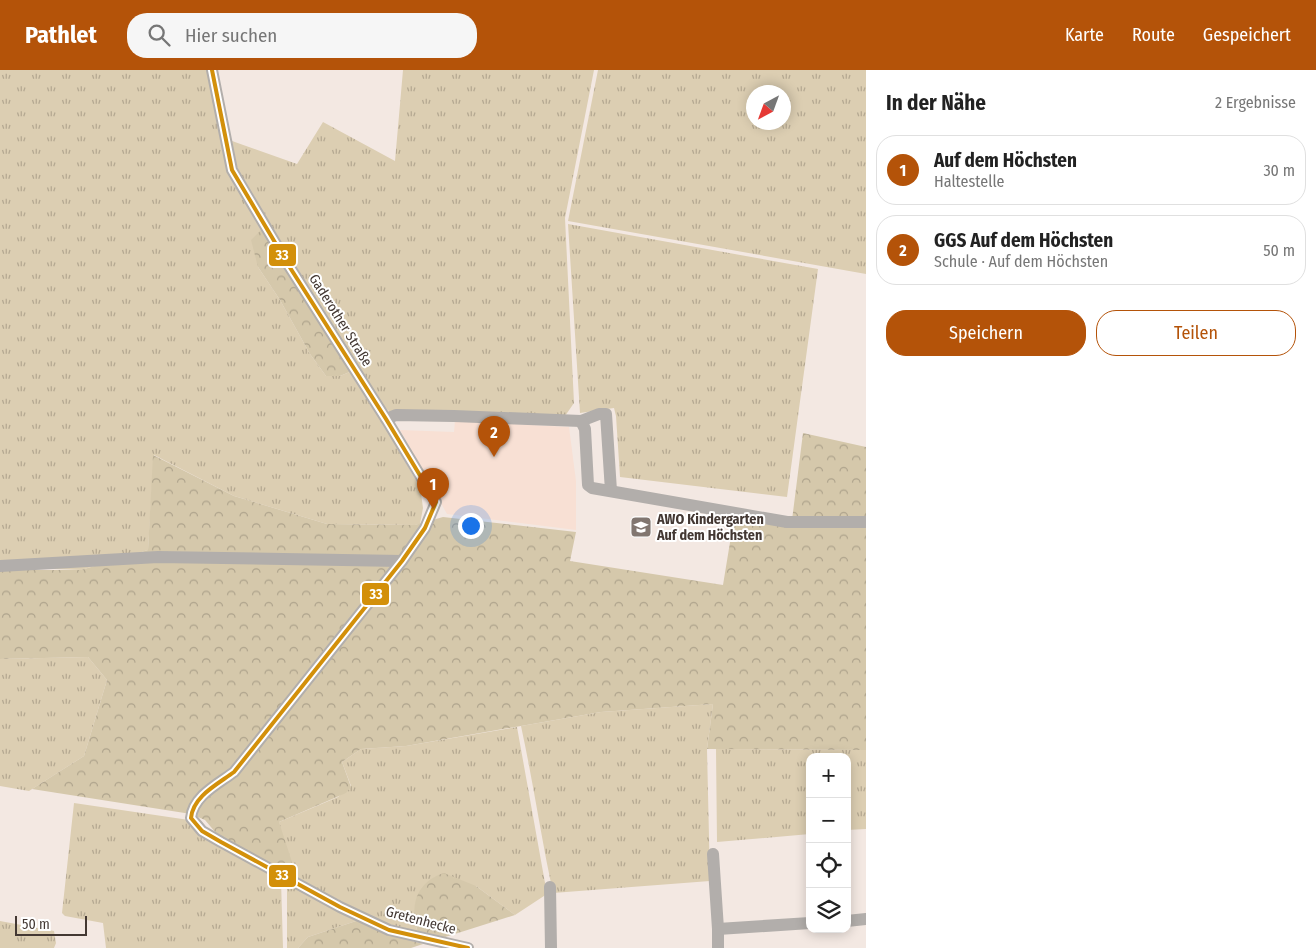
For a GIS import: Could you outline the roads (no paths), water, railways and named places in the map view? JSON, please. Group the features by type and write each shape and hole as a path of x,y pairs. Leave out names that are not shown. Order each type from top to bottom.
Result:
{"street":[{"name":"Gaderother Straße","path":"212,70 232,170 289,266 436,502 426,528 402,562"},
{"path":"386,419 396,415 581,421 599,414 606,414 611,491"},
{"path":"581,421 585,429 588,485 592,488 787,522 866,522"},
{"path":"0,566 158,557 402,562"},
{"name":"Gretenhecke","path":"402,562 234,772 202,796 192,809 190,818 202,831 340,907 389,930 468,948"},
{"path":"713,854 718,948"},
{"path":"550,887 551,948"},
{"path":"851,921 866,919"},
{"path":"718,929 806,923"}],"place":[{"name":"GGS Auf dem Höchsten","path":"494,457"},
{"name":"Auf dem Höchsten","path":"433,509"},
{"name":"AWO Kindergarten Auf dem Höchsten","path":"641,527"}]}
